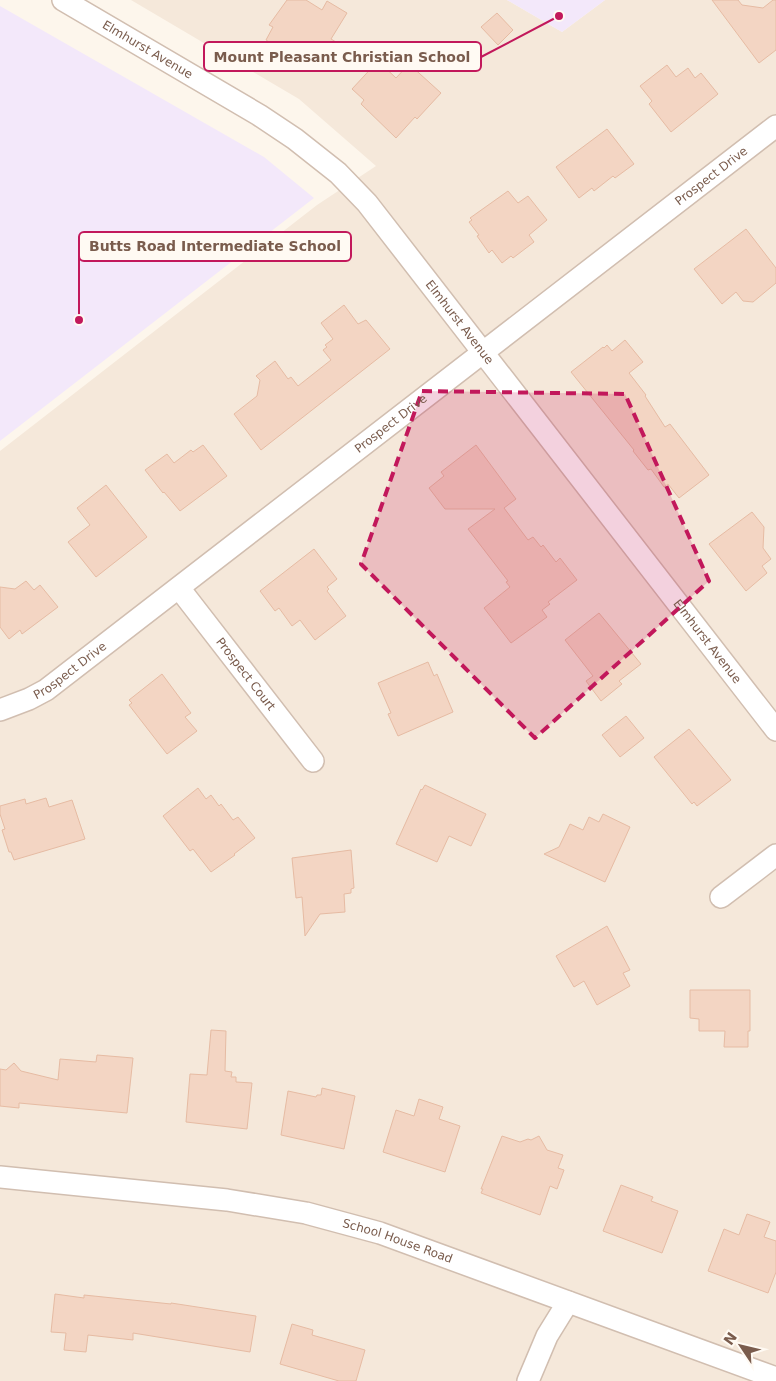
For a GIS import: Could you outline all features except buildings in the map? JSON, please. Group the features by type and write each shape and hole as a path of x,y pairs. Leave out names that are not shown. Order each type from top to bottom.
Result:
{"street":[{"name":"Elmhurst Avenue","path":"63,0 295,138 338,173 367,202 776,730"},
{"name":"Prospect Drive","path":"0,710 46,690 776,126"},
{"name":"Prospect Court","path":"178,588 312,761"},
{"path":"721,897 776,855"},
{"name":"School House Road","path":"0,1177 227,1200 306,1213 380,1234 776,1378"},
{"path":"528,1381 547,1336 568,1302"}],"highlighted area":[{"path":"422,391 625,394 709,581 535,738 361,564"}],"shaded area":[{"path":"131,0 507,0 562,32 605,0 776,0 776,1381 0,1381 0,451 317,205 376,166 299,99"},
{"path":"507,0 605,0 562,32"},
{"path":"0,6 264,157 314,198 0,441"}],"place":[{"name":"Mount Pleasant Christian School","path":"559,16"},
{"name":"Butts Road Intermediate School","path":"79,320"}]}
